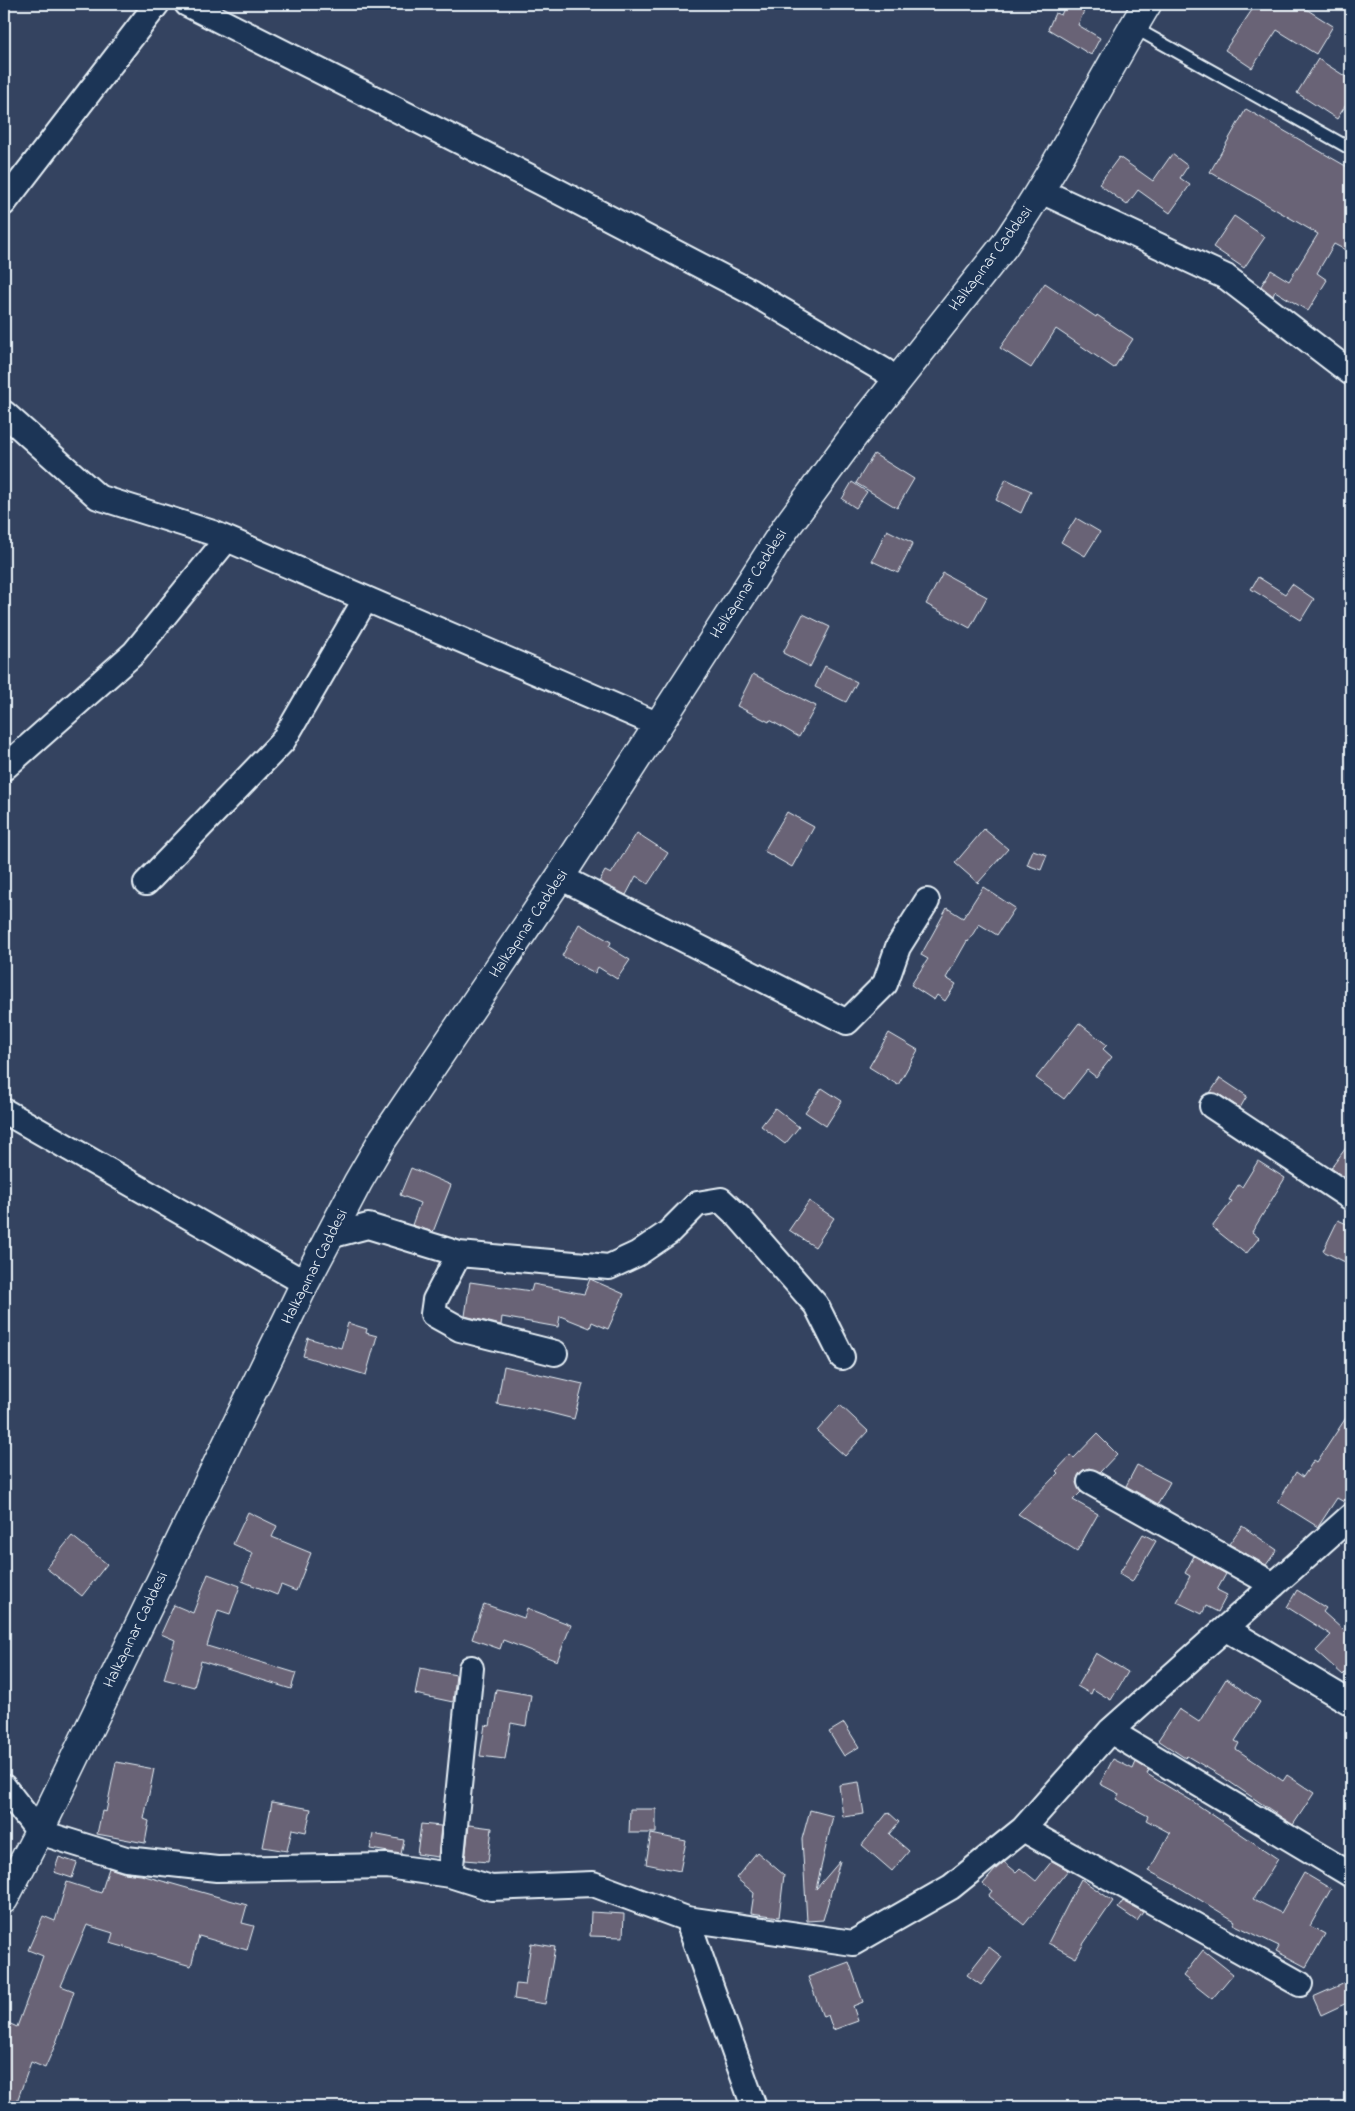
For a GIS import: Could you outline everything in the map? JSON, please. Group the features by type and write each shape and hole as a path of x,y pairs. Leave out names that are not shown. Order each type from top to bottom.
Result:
{"main road":[{"name":"Halkapınar Caddesi","path":"4,1899 39,1832 305,1283 358,1182 383,1139 560,877 785,530 855,434 1004,246 1041,191 1147,4"}],"street":[{"path":"4,203 157,4"},
{"path":"187,4 542,183 751,292 885,371"},
{"path":"1041,191 1226,277 1351,373"},
{"path":"4,414 98,497 227,539 659,725"},
{"path":"4,768 134,653 227,539"},
{"path":"146,883 283,741 365,600"},
{"path":"560,877 846,1022 885,984 898,947 928,901"},
{"path":"1212,1106 1351,1198"},
{"path":"4,1111 305,1283"},
{"path":"330,1236 368,1226 459,1254 609,1267 637,1254 668,1233 697,1204 721,1200 739,1217 816,1305 842,1357"},
{"path":"459,1254 434,1300 433,1314 460,1329 554,1353"},
{"path":"1090,1482 1274,1585"},
{"path":"4,1787 39,1832 126,1859 217,1869 387,1866 450,1875 490,1888 593,1884 688,1919 853,1942 950,1887 1023,1829 1110,1731 1351,1516"},
{"path":"1226,1629 1351,1703"},
{"path":"450,1875 471,1668"},
{"path":"1110,1731 1351,1875"},
{"path":"1023,1829 1300,1984"},
{"path":"688,1919 754,2107"}],"lane":[{"path":"1133,27 1351,149"}],"building":[{"path":"1066,4 1087,4 1078,25 1100,38 1091,55 1048,29 1055,13 1061,15"},
{"path":"1256,4 1298,4 1333,26 1316,54 1277,30 1252,68 1225,50"},
{"path":"1318,59 1351,80 1351,97 1337,119 1297,93"},
{"path":"1246,109 1351,169 1351,253 1334,244 1317,273 1327,280 1308,311 1275,291 1273,296 1261,286 1271,270 1289,281 1318,234 1210,172"},
{"path":"1172,154 1188,166 1180,178 1190,185 1170,213 1138,190 1127,205 1099,184 1119,157 1153,181"},
{"path":"1234,216 1265,237 1244,268 1213,247"},
{"path":"1045,283 1133,339 1114,368 1056,329 1031,368 1000,348"},
{"path":"874,454 914,479 897,508 856,483"},
{"path":"1006,479 1031,491 1021,513 996,500"},
{"path":"852,482 867,492 856,508 842,499"},
{"path":"1076,518 1100,532 1085,556 1061,542"},
{"path":"887,530 913,543 898,573 872,561"},
{"path":"943,573 987,597 970,628 926,604"},
{"path":"1258,577 1285,594 1292,584 1314,599 1301,620 1251,589"},
{"path":"803,614 830,627 810,667 783,653"},
{"path":"825,666 857,682 846,702 815,687"},
{"path":"753,674 816,706 799,737 770,720 769,722 737,706"},
{"path":"787,812 814,827 792,867 764,851"},
{"path":"984,829 1008,849 978,883 955,863"},
{"path":"637,833 668,853 648,884 636,876 626,895 599,882 605,871 611,874"},
{"path":"1033,850 1047,855 1041,870 1027,865"},
{"path":"983,887 1015,908 997,935 979,924 946,978 956,984 945,1001 937,995 934,1000 911,985 928,959 921,955 947,908 963,918"},
{"path":"579,924 611,942 609,947 630,960 617,979 598,967 595,973 562,956"},
{"path":"1079,1023 1107,1045 1103,1049 1112,1057 1096,1077 1087,1070 1064,1099 1036,1078"},
{"path":"889,1033 918,1050 898,1085 869,1067"},
{"path":"1220,1078 1247,1096 1240,1108 1220,1095 1210,1093"},
{"path":"822,1088 842,1101 826,1126 805,1112"},
{"path":"775,1108 799,1127 785,1144 761,1126"},
{"path":"1351,1141 1351,1182 1331,1168"},
{"path":"1258,1161 1285,1178 1252,1232 1259,1238 1246,1254 1212,1227 1232,1201 1229,1200 1238,1185 1242,1187"},
{"path":"411,1168 451,1185 433,1232 412,1225 420,1203 400,1195"},
{"path":"809,1201 834,1218 815,1247 789,1230"},
{"path":"1338,1220 1351,1226 1351,1265 1323,1251"},
{"path":"590,1279 624,1294 608,1329 592,1322 590,1328 560,1316 558,1327 502,1317 501,1325 465,1316 470,1282 531,1291 533,1284 584,1294"},
{"path":"348,1323 367,1329 366,1333 377,1336 366,1375 303,1356 308,1338 341,1348"},
{"path":"504,1366 583,1384 574,1419 527,1407 526,1409 497,1404"},
{"path":"840,1405 868,1431 845,1456 817,1431"},
{"path":"1351,1410 1351,1490 1344,1502 1337,1498 1318,1527 1278,1502 1296,1472 1303,1477 1314,1460 1317,1462"},
{"path":"1097,1434 1117,1454 1100,1472 1089,1468 1083,1470 1078,1476 1076,1483 1081,1492 1073,1500 1098,1514 1077,1551 1018,1514 1058,1473 1056,1471 1071,1455 1074,1458"},
{"path":"1137,1465 1170,1482 1158,1504 1126,1486"},
{"path":"248,1512 277,1526 272,1537 311,1553 296,1591 281,1585 277,1595 242,1581 253,1553 233,1544"},
{"path":"1242,1526 1277,1550 1266,1565 1229,1544"},
{"path":"1143,1534 1156,1541 1132,1582 1119,1574"},
{"path":"72,1536 107,1564 82,1596 46,1568"},
{"path":"1194,1556 1226,1574 1217,1590 1227,1595 1218,1612 1206,1606 1202,1614 1177,1602 1190,1576 1185,1573"},
{"path":"208,1574 240,1586 230,1614 218,1610 207,1646 296,1673 291,1689 201,1661 194,1687 164,1679 175,1640 161,1634 174,1605 193,1613"},
{"path":"1297,1590 1326,1608 1323,1612 1351,1637 1351,1665 1343,1675 1316,1651 1331,1635 1287,1607"},
{"path":"484,1604 524,1618 527,1608 571,1625 557,1661 503,1640 500,1649 472,1639"},
{"path":"1096,1653 1128,1672 1111,1700 1093,1689 1091,1694 1077,1686"},
{"path":"420,1668 456,1675 453,1702 415,1694"},
{"path":"1226,1679 1260,1702 1235,1741 1239,1743 1236,1749 1283,1781 1287,1775 1314,1793 1293,1825 1221,1776 1187,1756 1185,1758 1158,1740 1179,1709 1199,1722"},
{"path":"496,1689 531,1695 526,1726 511,1723 505,1759 480,1756 485,1725 490,1726"},
{"path":"844,1723 859,1747 844,1756 829,1732"},
{"path":"1113,1759 1133,1769 1136,1762 1149,1770 1147,1774 1192,1801 1278,1859 1253,1899 1281,1913 1304,1873 1331,1889 1310,1926 1325,1934 1306,1967 1276,1951 1279,1946 1233,1924 1235,1921 1149,1871 1170,1833 1146,1820 1148,1816 1116,1799 1119,1794 1100,1784"},
{"path":"116,1762 154,1769 144,1819 149,1821 145,1843 97,1834 102,1811 106,1812"},
{"path":"859,1782 864,1814 843,1817 839,1785"},
{"path":"272,1802 311,1809 306,1832 292,1829 287,1851 263,1847"},
{"path":"630,1809 656,1809 656,1833 629,1833"},
{"path":"810,1810 833,1816 816,1889 840,1861 823,1920 807,1921 802,1839"},
{"path":"888,1812 899,1822 889,1834 909,1851 892,1871 862,1845"},
{"path":"421,1824 441,1826 438,1857 417,1854"},
{"path":"469,1825 492,1828 488,1862 465,1860"},
{"path":"373,1834 404,1840 401,1854 370,1849"},
{"path":"651,1834 686,1841 680,1871 646,1864"},
{"path":"757,1852 784,1875 779,1917 751,1913 754,1893 736,1878"},
{"path":"59,1857 77,1863 72,1878 54,1872"},
{"path":"1052,1861 1068,1870 1024,1925 988,1896 992,1891 983,1884 1004,1862 1016,1872 1020,1868 1036,1881"},
{"path":"109,1868 124,1873 141,1875 247,1905 242,1923 254,1926 247,1950 199,1936 191,1966 110,1943 113,1933 87,1925 61,1986 74,1991 45,2068 31,2062 15,2107 4,2107 4,2021 17,2027 43,1956 28,1950 43,1916 55,1921 67,1882 101,1893"},
{"path":"1081,1879 1113,1901 1076,1958 1048,1943"},
{"path":"1123,1901 1143,1912 1137,1921 1118,1908"},
{"path":"591,1912 624,1914 623,1937 590,1936"},
{"path":"531,1943 555,1947 545,2004 514,1999 516,1984 525,1985"},
{"path":"989,1947 1002,1957 981,1985 967,1975"},
{"path":"1203,1950 1233,1974 1212,1999 1183,1976"},
{"path":"849,1962 863,2002 853,2006 858,2021 833,2030 828,2015 823,2017 808,1977"},
{"path":"1345,1983 1351,1996 1351,2001 1321,2015 1313,1997"}]}
